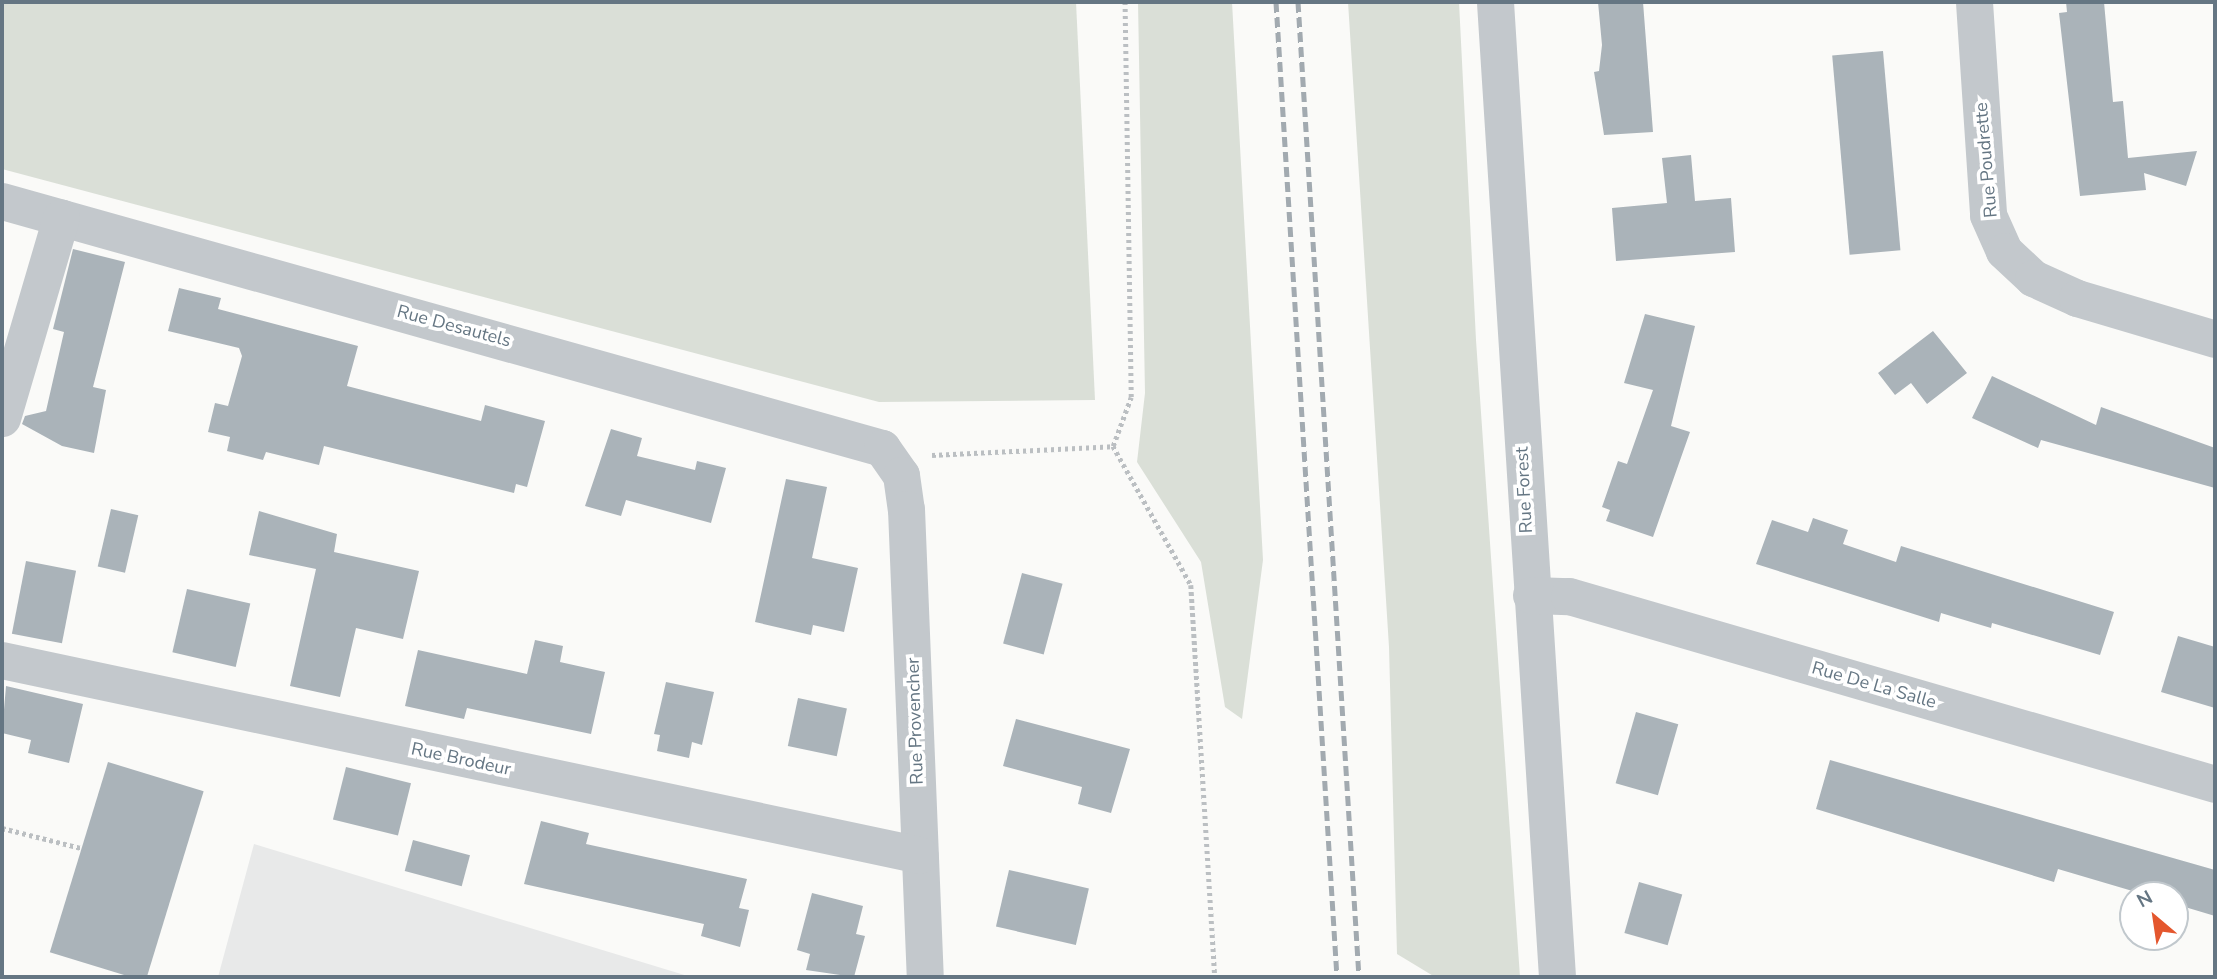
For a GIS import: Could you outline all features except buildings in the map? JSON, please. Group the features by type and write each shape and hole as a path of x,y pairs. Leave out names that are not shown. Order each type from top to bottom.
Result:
{"street":[{"name":"Rue Forest","path":"1495,2 1557,977"},
{"name":"Rue Poudrette","path":"1974,2 1988,215 2004,251 2022,271 2051,286 2215,339"},
{"name":"Rue Desautels","path":"2,201 856,437 911,460"},
{"path":"2,418 61,217"},
{"name":"Rue Provencher","path":"911,460 906,509 925,977"},
{"name":"Rue De La Salle","path":"1531,595 1569,596 2215,784"},
{"name":"Rue Brodeur","path":"2,660 920,855"}],"path":[{"path":"1113,446 1127,421 1132,386 1125,2"},
{"path":"911,460 1113,446"},
{"path":"1113,446 1191,585 1215,977"},
{"path":"2,828 81,848"}],"shaded area":[{"path":"2,2 1076,2 1095,400 879,402 2,169"},
{"path":"1138,2 1232,2 1263,560 1242,719 1225,707 1201,562 1137,462 1145,393"},
{"path":"1348,2 1459,2 1476,340 1520,977 1435,977 1397,954 1389,647"},
{"path":"254,844 691,977 218,977"}],"railway":[{"path":"1276,2 1337,977"},
{"path":"1298,2 1359,977"}]}
